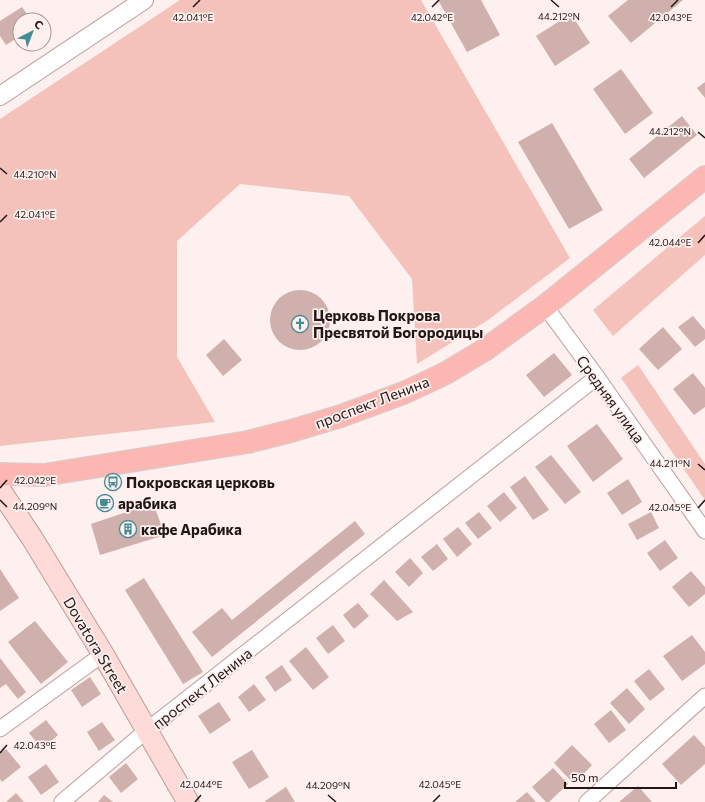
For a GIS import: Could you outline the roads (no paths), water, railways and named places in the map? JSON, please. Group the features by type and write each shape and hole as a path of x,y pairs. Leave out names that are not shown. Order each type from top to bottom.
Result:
{"main road":[{"name":"проспект Ленина","path":"0,474 44,475 248,442 291,432 341,416 406,392 446,373 486,349 545,306 705,177"},
{"name":"Dovatora Street","path":"0,490 32,538 103,654 188,802"}],"street":[{"path":"0,96 144,0"},
{"name":"Средняя улица","path":"545,306 597,377 705,531"},
{"name":"проспект Ленина","path":"62,802 146,731 597,377"},
{"path":"0,729 103,654"},
{"path":"587,802 705,696"}],"place":[{"name":"Церковь Покрова Пресвятой Богородицы","path":"300,324"},
{"name":"Покровская церковь","path":"113,482"},
{"name":"арабика","path":"105,503"},
{"name":"кафе Арабика","path":"128,529"}]}
